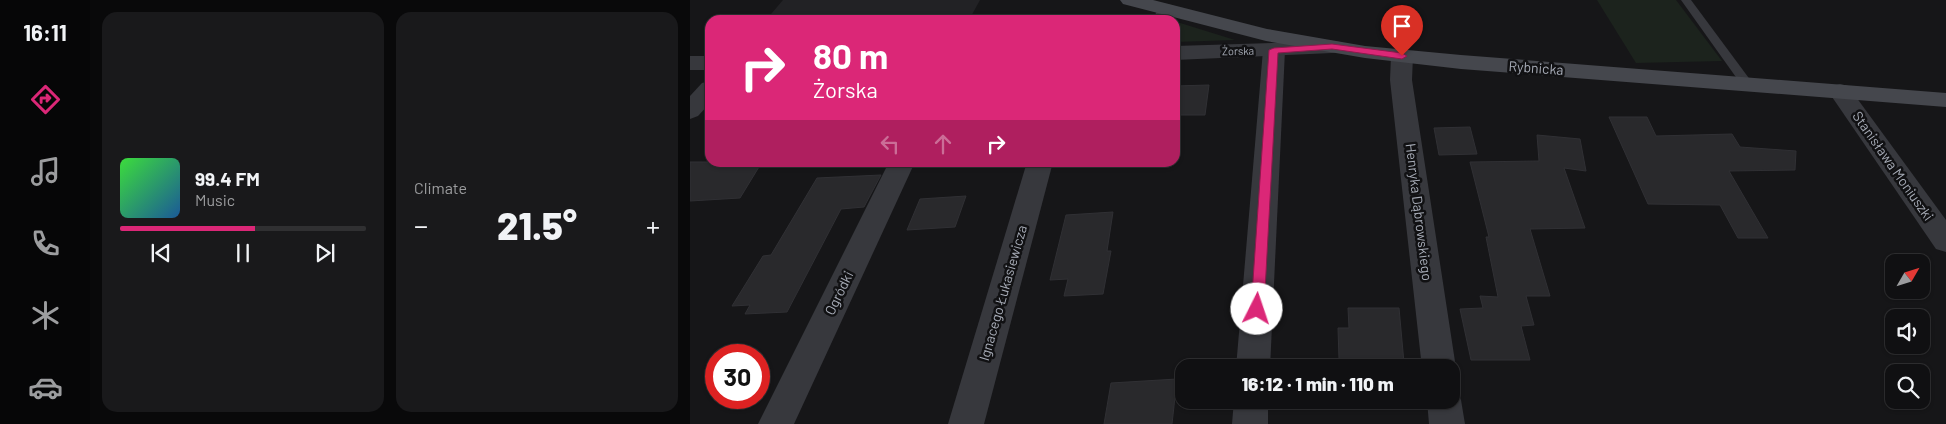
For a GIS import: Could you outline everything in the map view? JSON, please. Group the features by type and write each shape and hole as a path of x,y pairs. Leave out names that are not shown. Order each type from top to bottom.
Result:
{"main road":[{"name":"Rybnicka","path":"1130,0 1164,15"},
{"name":"Rybnicka","path":"1180,18 1332,47 1402,56 1946,100"}],"street":[{"name":"Żorska","path":"1180,52 1332,47"},
{"path":"1254,359 1274,50"},
{"name":"Henryka Dąbrowskiego","path":"1402,56 1401,80 1438,359"},
{"path":"690,64 705,63"},
{"name":"Stanisława Moniuszki","path":"1840,91 1946,241"},
{"path":"690,111 705,94"},
{"name":"Ogródki","path":"776,424 900,167"},
{"name":"Ignacego Łukasiewicza","path":"966,424 1039,167"},
{"path":"1250,424 1251,409"},
{"path":"1445,409 1447,424"}],"lane":[{"path":"1686,0 1747,84"}],"shaded area":[{"path":"783,0 980,0 972,15 770,15"},
{"path":"1597,0 1676,0 1722,61 1636,63"},
{"path":"1180,23 1235,40 1180,42"}],"building":[{"path":"1209,85 1205,115 1180,115 1180,86"},
{"path":"1609,117 1647,117 1656,136 1732,134 1740,147 1796,151 1795,170 1729,171 1768,238 1738,238 1720,205 1648,204"},
{"path":"1470,127 1477,154 1439,155 1434,128"},
{"path":"1537,135 1580,139 1586,171 1564,168 1585,228 1530,229 1550,296 1526,296 1534,325 1521,326 1530,360 1471,360 1460,309 1483,308 1480,296 1498,297 1486,237 1489,237 1470,162 1539,161"},
{"path":"690,162 705,162 705,167 759,167 740,198 690,201"},
{"path":"881,175 864,207 841,209 787,312 745,314 750,305 732,306 763,256 771,255 817,178"},
{"path":"966,196 955,227 907,230 920,199"},
{"path":"1113,212 1107,251 1111,251 1103,294 1064,296 1068,279 1050,280 1066,215"},
{"path":"1348,308 1399,308 1404,359 1339,359 1338,328 1349,328"},
{"path":"1175,379 1172,424 1104,424 1111,383"}],"route":[{"path":"1257,309 1274,75 1274,50 1332,47 1402,56"}]}
